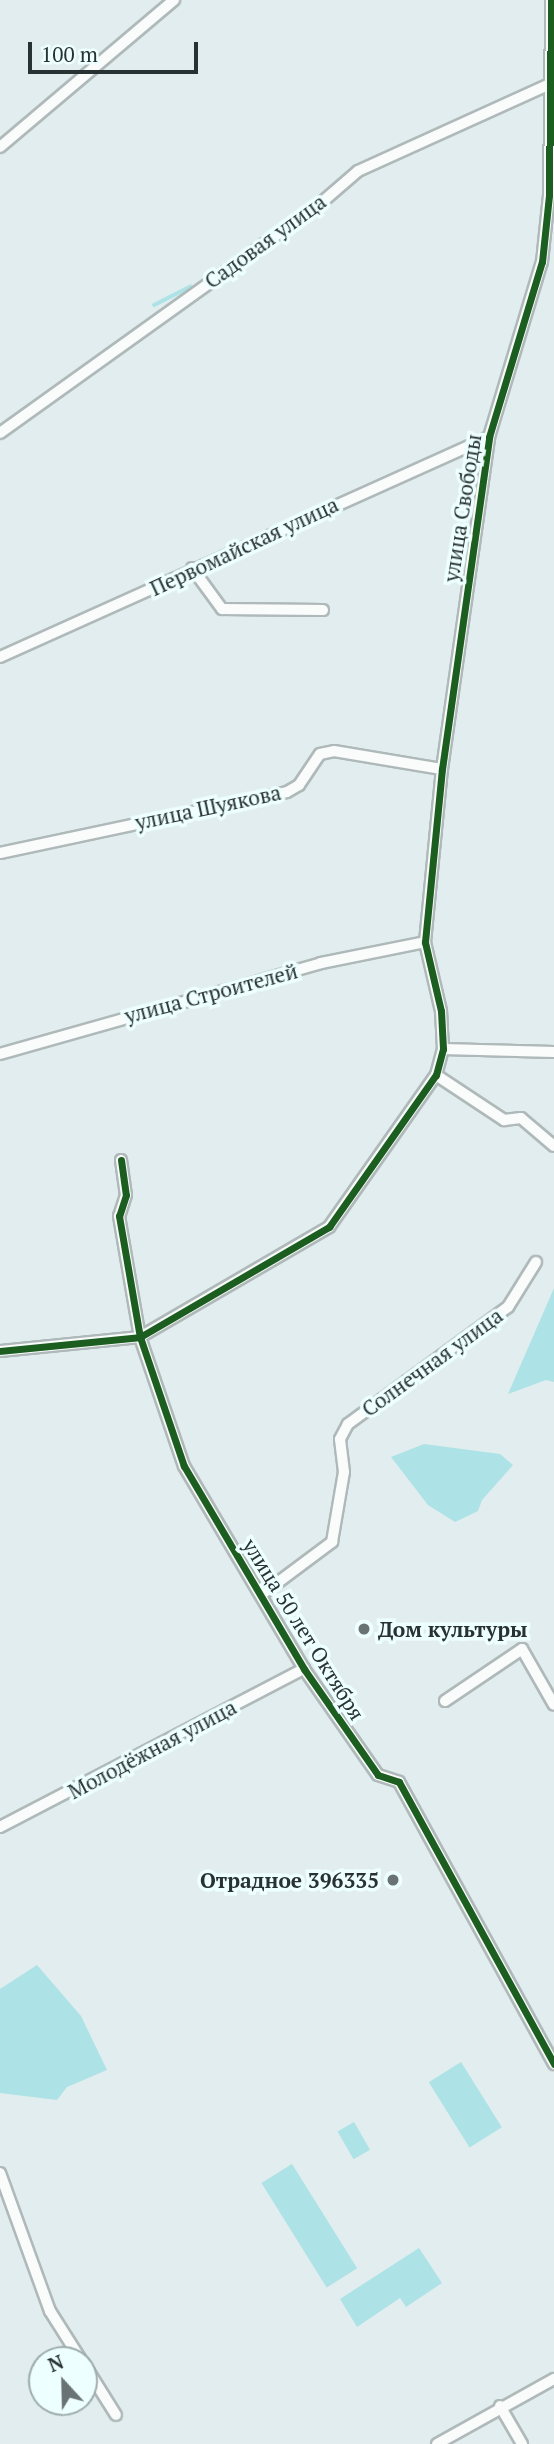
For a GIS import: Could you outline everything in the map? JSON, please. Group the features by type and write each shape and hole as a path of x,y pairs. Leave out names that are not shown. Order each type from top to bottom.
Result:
{"street":[{"path":"0,147 174,0"},
{"name":"улица Свободы","path":"425,942 442,769 489,437 542,262 549,195 551,0"},
{"name":"Садовая улица","path":"0,433 321,203 359,171 550,84"},
{"name":"Первомайская улица","path":"0,657 48,639 192,568 489,437"},
{"path":"192,568 222,609 323,610"},
{"name":"улица Шуякова","path":"0,853 287,792 299,785 320,754 334,751 442,769"},
{"path":"0,1351 140,1337 328,1227 436,1075 443,1049 441,1011 425,942"},
{"name":"улица Строителей","path":"0,1054 321,963 425,942"},
{"path":"443,1049 554,1052"},
{"path":"436,1075 504,1120 521,1118 554,1146"},
{"name":"улица 50 лет Октября","path":"121,1160 126,1195 119,1216 140,1337 184,1466 304,1669 378,1775 399,1782 554,2064"},
{"name":"Солнечная улица","path":"261,1595 332,1542 344,1472 340,1440 348,1424 508,1307 536,1262"},
{"path":"444,1701 522,1648 554,1705"},
{"name":"Молодёжная улица","path":"0,1828 304,1669"},
{"path":"0,2173 50,2311 73,2346"},
{"path":"438,2444 500,2406 554,2379"},
{"path":"98,2386 116,2415"},
{"path":"500,2406 522,2444"}],"shaded area":[{"path":"191,284 193,288 154,308 152,304"},
{"path":"554,1288 554,1382 546,1380 508,1394"},
{"path":"424,1444 500,1454 513,1465 482,1500 478,1511 455,1522 428,1505 391,1457"},
{"path":"37,1965 81,2016 107,2070 67,2087 57,2100 0,2093 0,1989"},
{"path":"461,2062 502,2127 470,2147 429,2082"},
{"path":"354,2122 370,2150 354,2159 338,2132"},
{"path":"292,2164 357,2268 327,2287 261,2183"},
{"path":"419,2248 442,2283 406,2307 400,2298 357,2327 340,2299"}],"cycle path":[{"path":"0,1351 140,1337 329,1227 436,1075 443,1049 441,1011 425,942 442,769 489,437 542,262 549,195 551,0"},
{"path":"121,1160 126,1195 119,1216 140,1337 184,1466 304,1669 378,1775 399,1782 554,2064"}],"place":[{"name":"Дом культуры","path":"364,1629"},
{"name":"Отрадное 396335","path":"393,1880"}]}
